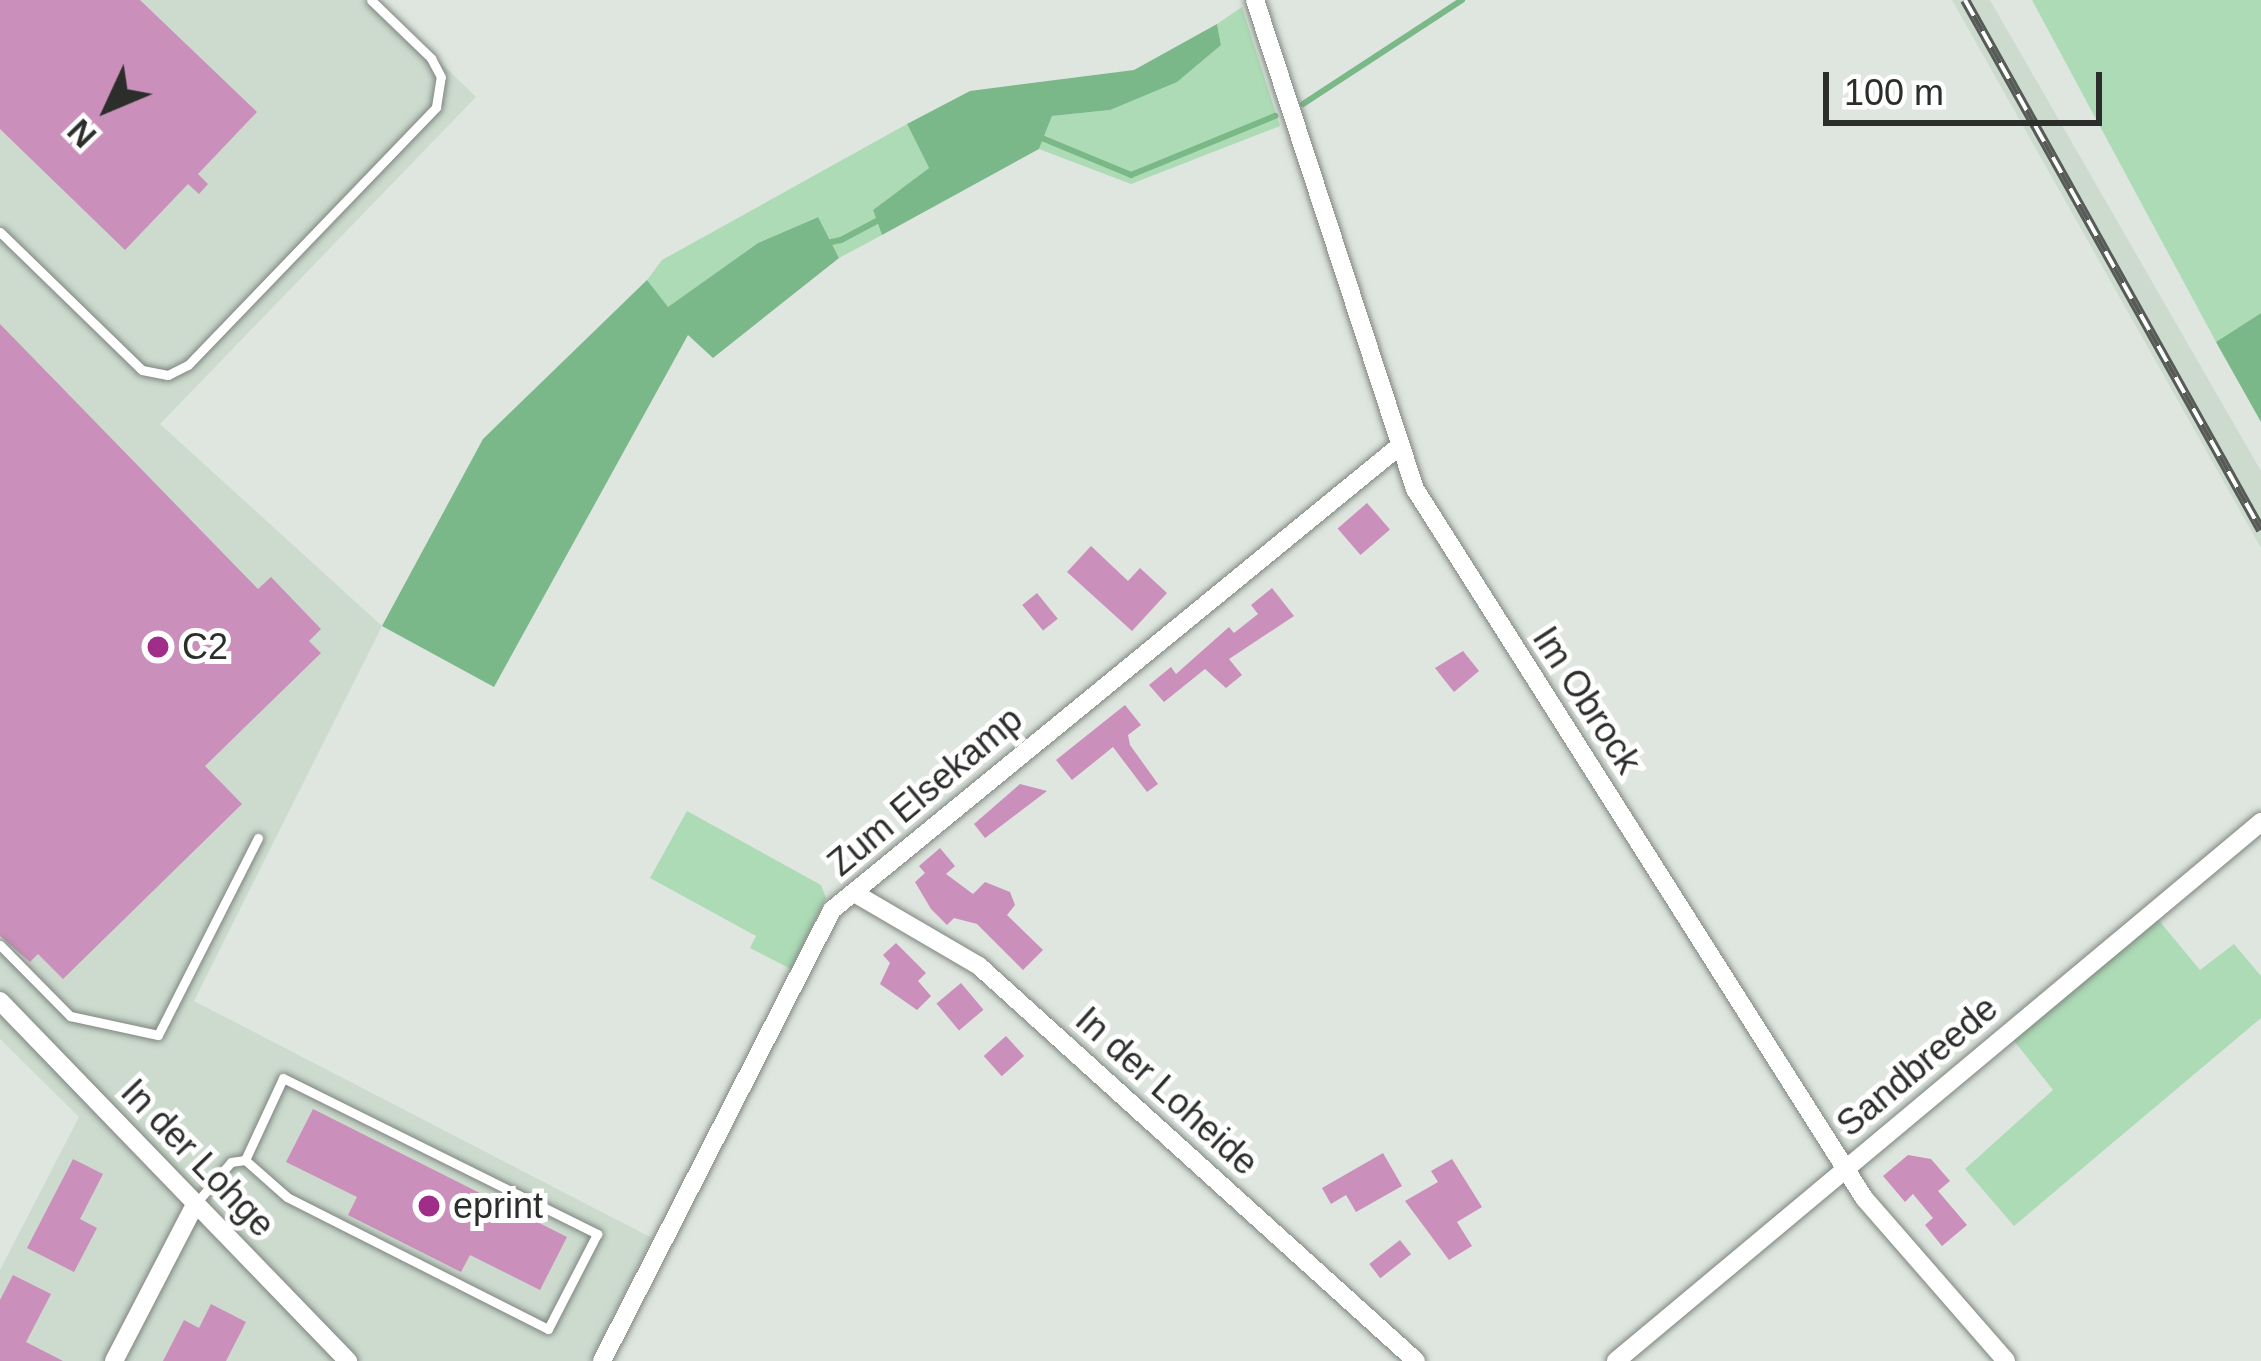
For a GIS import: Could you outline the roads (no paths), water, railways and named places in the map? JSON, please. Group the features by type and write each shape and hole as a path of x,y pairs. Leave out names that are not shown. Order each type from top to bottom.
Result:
{"street":[{"name":"Im Obrock","path":"1255,0 1397,448 1447,543 1846,1168 2006,1361"},
{"name":"Zum Elsekamp","path":"602,1361 832,910 1397,448"},
{"name":"Sandbreede","path":"1616,1361 2261,822"},
{"name":"In der Loheide","path":"856,894 979,966 1416,1361"},
{"name":"In der Lohge","path":"0,1001 348,1361"},
{"path":"114,1361 196,1203"}],"lane":[{"path":"0,232 142,370 168,375 188,365 436,107 441,77 431,58 371,0"},
{"path":"0,945 70,1016 158,1035 258,838"},
{"path":"196,1203 231,1162 245,1160 287,1197 548,1329 597,1234 284,1078 245,1160"}],"waterway":[{"path":"1303,104 1462,0"},
{"path":"712,316 734,281 784,252 841,240 1037,136 1131,175 1275,116"}],"railway":[{"path":"1965,0 2261,530"}],"place":[{"name":"C2","path":"158,647"},
{"name":"eprint","path":"429,1206"}]}
